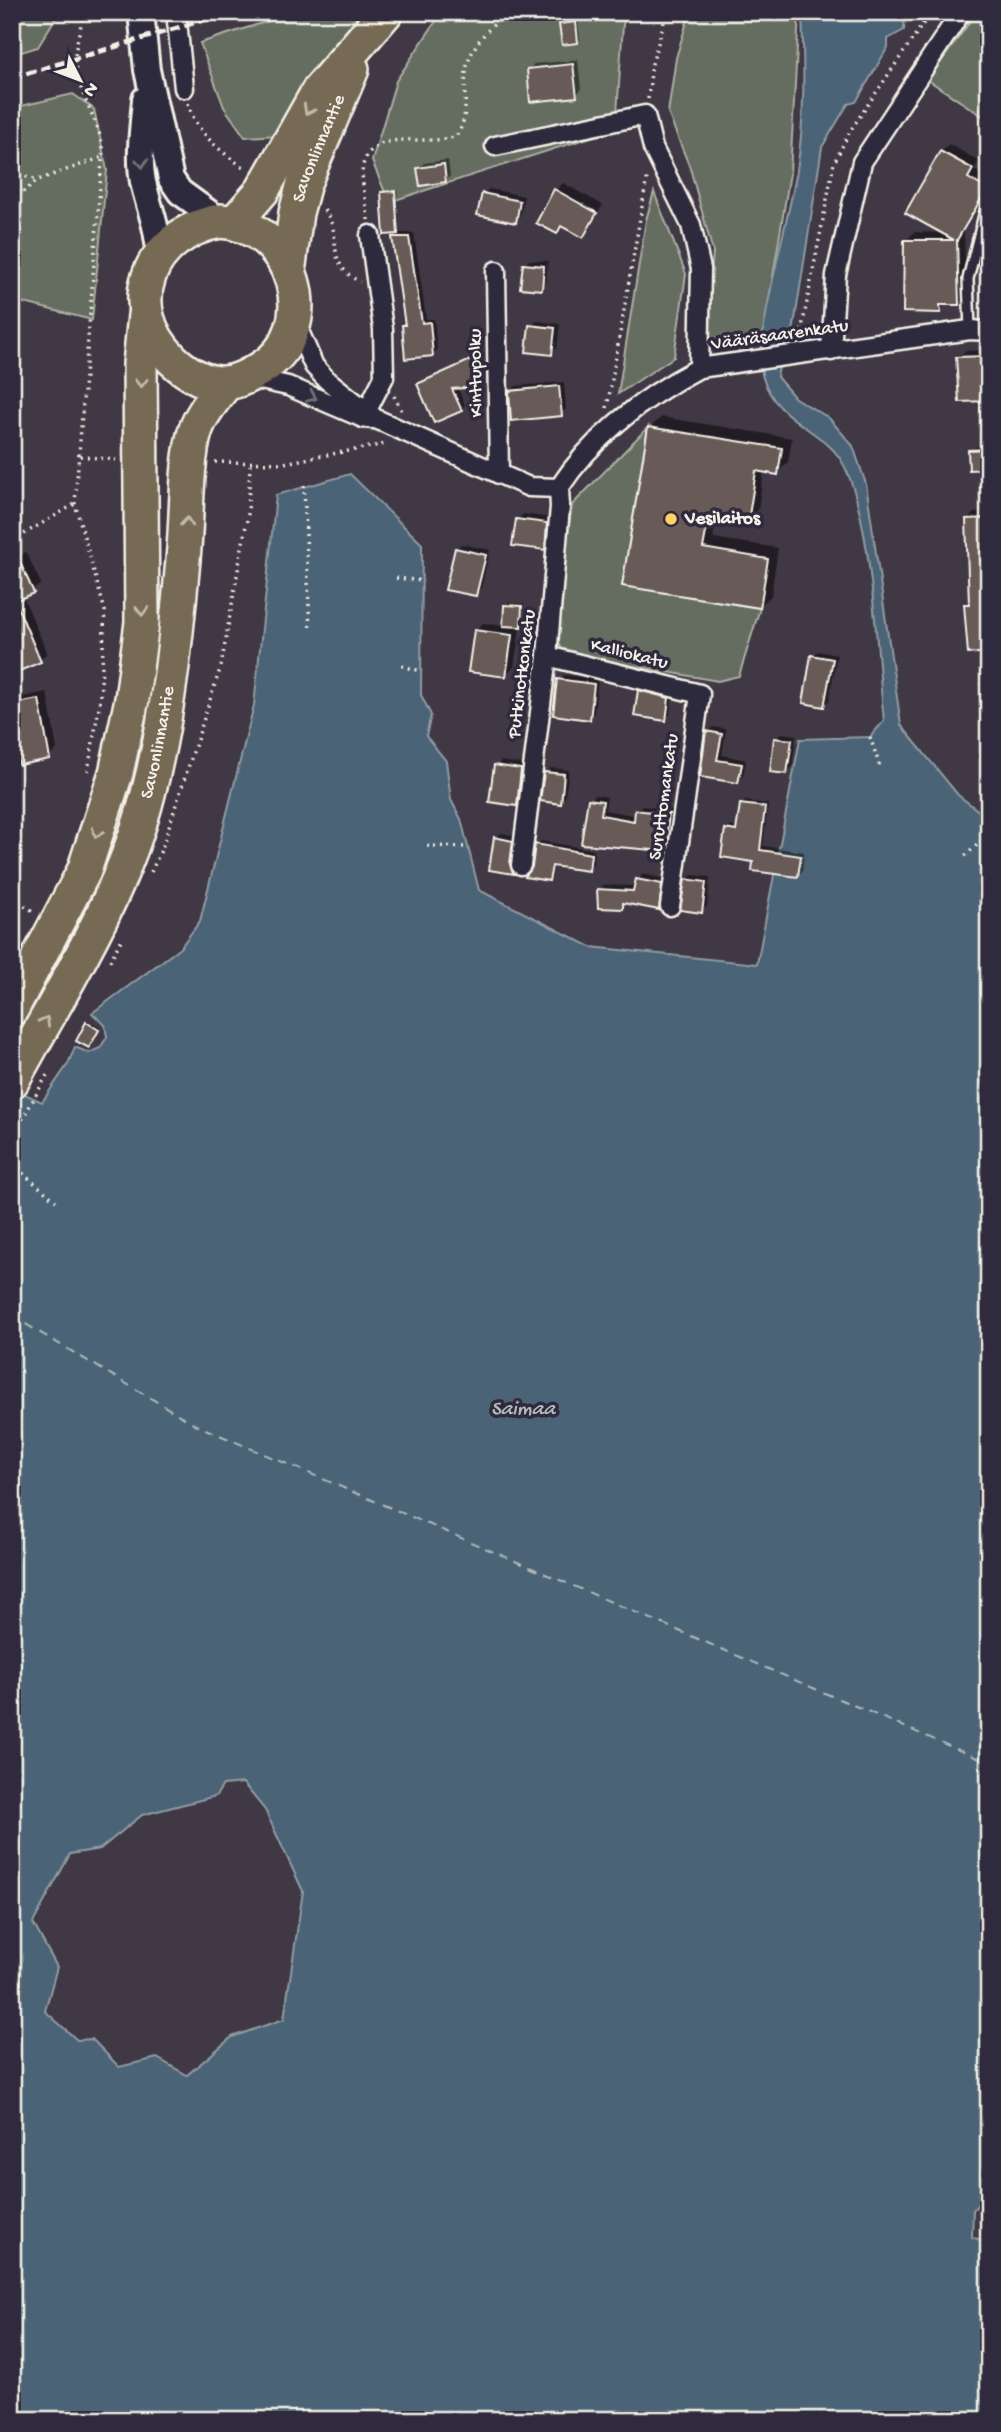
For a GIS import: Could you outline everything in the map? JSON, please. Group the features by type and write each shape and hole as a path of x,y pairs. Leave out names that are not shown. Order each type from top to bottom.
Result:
{"highway":[{"name":"Savonlinnantie","path":"228,222 262,191 319,90 376,25"},
{"name":"Savonlinnantie","path":"289,265 304,183 376,25"},
{"path":"228,222 260,235 289,265 295,283 296,322 280,353 237,380 197,377 181,368 165,352 145,315 144,290 159,257 172,242 188,232 228,222"},
{"name":"Savonlinnantie","path":"12,1008 54,910 93,846 116,773 136,673 142,622 140,364 145,315"},
{"name":"Savonlinnantie","path":"12,1081 111,929 159,749 183,569 190,451 196,428 237,380"}],"main road":[{"path":"141,12 147,70 171,179 180,192 228,222"},
{"path":"147,70 141,151 143,179 159,238 159,257"}],"street":[{"path":"176,12 184,88"},
{"path":"831,351 836,275 862,162 961,12"},
{"path":"495,146 645,115 653,148 691,225 701,269 699,368"},
{"path":"370,236 374,289 383,329 384,377 373,418"},
{"name":"Kinttupolku","path":"496,271 499,474"},
{"path":"296,322 314,366 373,418"},
{"name":"Vääräsaarenkatu","path":"559,488 585,450 663,387 699,368 970,330 989,331"},
{"path":"237,380 288,386 373,418 529,487 559,488"},
{"name":"Putkinotkonkatu","path":"521,865 547,656 560,508 559,488"},
{"name":"Kalliokatu","path":"547,656 700,694"},
{"name":"Suruttomankatu","path":"670,906 700,694"}],"lane":[{"path":"970,330 968,279 985,211"}],"path":[{"path":"84,12 75,56 76,66 99,127 103,157 75,504 105,611 100,701 85,781"},
{"path":"370,236 363,166 370,153 387,141 437,141 456,136 463,121 467,65 475,49 495,23 517,12"},
{"path":"645,115 652,64 667,12"},
{"path":"184,88 197,126 215,146 251,172"},
{"path":"606,411 653,148"},
{"path":"12,201 38,180 103,157"},
{"path":"12,173 38,180"},
{"path":"314,203 330,218 335,254 340,267 349,277 374,289"},
{"path":"215,462 250,465 349,453 396,441"},
{"path":"80,456 122,460"},
{"path":"151,873 162,848 221,666 248,514 250,465"},
{"path":"304,485 310,631"},
{"path":"12,541 75,504"},
{"path":"396,578 424,581"},
{"path":"402,666 421,671"},
{"path":"870,737 881,770"},
{"path":"965,856 989,834"},
{"path":"427,846 467,847"},
{"path":"12,899 54,910"},
{"path":"111,929 117,949"},
{"path":"12,1164 56,1200"}],"green space":[{"path":"12,12 59,12 38,47 12,55"},
{"path":"296,12 357,12 359,21 279,135 245,137 224,107 200,43"},
{"path":"442,12 628,12 623,24 616,129 389,202 372,161 396,81"},
{"path":"690,12 799,12 790,173 763,337 706,340 713,252 690,168 668,113 676,58"},
{"path":"977,12 989,12 989,109 984,117 928,80"},
{"path":"73,94 94,109 107,170 92,320 12,300 12,232 16,218 12,218 12,108"},
{"path":"654,192 686,274 674,357 618,394 646,220"},
{"path":"648,427 622,586 760,608 739,676 718,681 577,656 562,650 554,628 572,505"}],"water":[{"name":"Saimaa","path":"802,12 913,12 905,16 904,30 888,39 888,47 856,102 848,104 822,147 792,339 785,339 777,377 795,398 829,418 853,446 866,484 901,725 958,795 989,819 989,2192 973,2210 972,2237 989,2243 989,2420 12,2420 12,1088 42,1102 68,1064 75,1047 89,1053 100,1048 107,1037 105,1025 92,1013 180,948 200,921 254,705 276,495 350,474 422,544 421,695 431,715 426,736 446,761 451,800 461,819 479,890 591,947 757,964 800,739 870,737 884,721 866,545 850,479 839,457 830,447 777,404 763,378 761,361 767,308 800,150 803,91","holes":["243,1783 265,1810 303,1891 284,2019 232,2037 187,2075 157,2058 119,2067 92,2039 77,2040 45,2011 57,1967 33,1923 70,1854 100,1849 142,1815 216,1796 223,1785"]}],"building":[{"path":"576,22 578,43 562,45 559,24"},
{"path":"573,64 577,97 530,102 527,69"},
{"path":"940,151 973,169 968,178 987,189 957,240 959,305 940,305 941,313 903,312 904,240 954,240 905,213"},
{"path":"444,164 446,182 420,186 417,168"},
{"path":"554,189 597,213 583,238 561,226 557,234 536,223"},
{"path":"395,191 398,234 384,235 381,192"},
{"path":"482,193 520,201 516,223 477,215"},
{"path":"392,237 409,237 422,323 430,322 433,356 405,359 402,325 405,325"},
{"path":"523,264 544,266 542,290 520,288"},
{"path":"529,325 555,328 552,355 526,352"},
{"path":"987,356 989,401 959,402 956,357"},
{"path":"475,358 477,387 452,389 462,411 434,423 417,384"},
{"path":"559,386 562,416 511,421 509,391"},
{"name":"Vesilaitos","path":"648,427 782,448 778,475 756,471 748,522 709,516 703,548 768,559 760,608 622,586"},
{"path":"989,449 989,469 969,470 968,450"},
{"path":"989,518 989,652 968,654 964,604 969,604 966,519"},
{"path":"516,519 547,523 545,550 512,546"},
{"path":"12,545 34,593 15,601 41,662 12,674"},
{"path":"455,548 486,555 476,596 445,590"},
{"path":"504,605 522,606 521,627 503,626"},
{"path":"474,630 512,635 506,677 468,672"},
{"path":"811,655 833,659 824,707 803,703"},
{"path":"557,679 594,684 590,720 553,715"},
{"path":"638,690 669,698 666,721 634,716"},
{"path":"39,699 50,759 19,765 12,727 12,704"},
{"path":"706,731 722,734 717,760 742,764 738,783 700,777"},
{"path":"774,738 792,740 787,774 770,772"},
{"path":"494,765 521,769 517,806 489,802"},
{"path":"544,772 564,774 561,804 540,801"},
{"path":"588,799 603,801 601,815 634,821 635,810 669,814 665,851 581,844"},
{"path":"740,804 765,807 760,850 801,856 798,877 752,871 753,862 721,857 725,829 736,831"},
{"path":"494,837 513,841 510,864 514,874 489,870"},
{"path":"535,844 591,854 589,871 552,866 549,881 525,877 532,867"},
{"path":"636,879 662,884 659,910 623,903 623,909 598,908 597,889 633,891"},
{"path":"685,879 706,882 702,913 680,910"},
{"path":"86,1022 99,1030 89,1048 76,1041"}],"ferry route":[{"path":"12,1316 196,1425 989,1763"}],"railway":[{"path":"12,78 230,12"}],"place":[{"name":"Vesilaitos","path":"671,519"}]}
